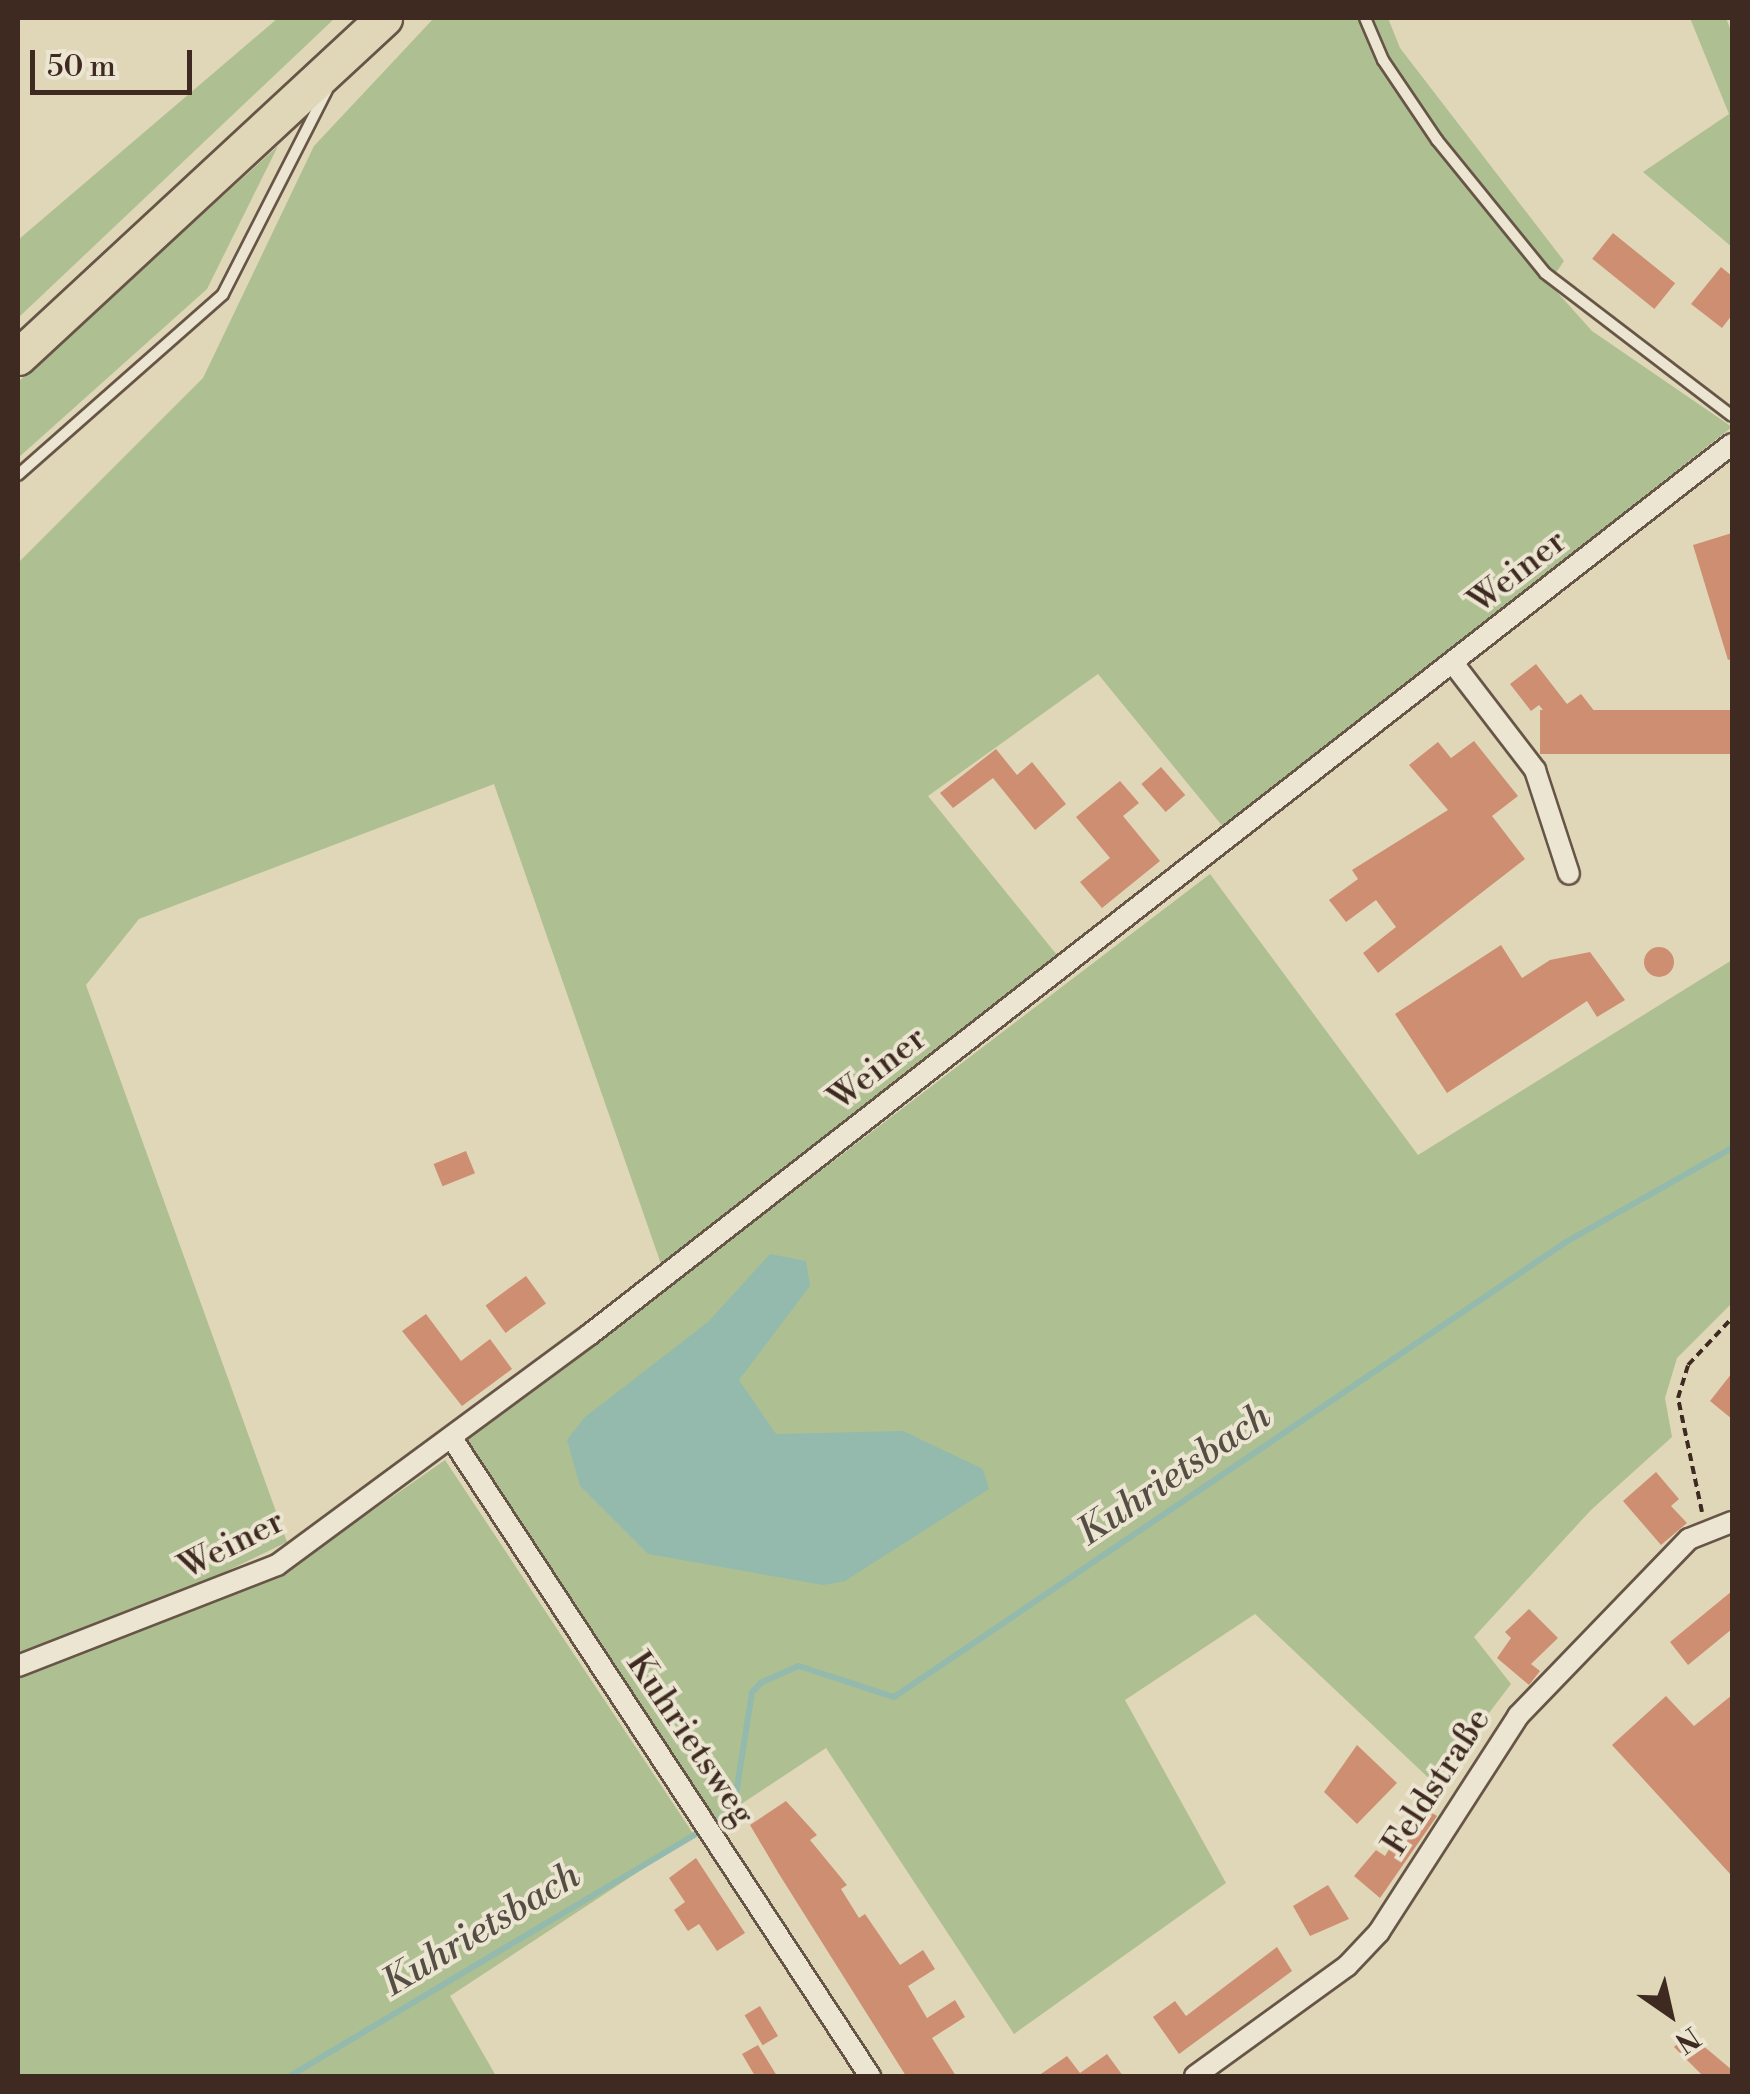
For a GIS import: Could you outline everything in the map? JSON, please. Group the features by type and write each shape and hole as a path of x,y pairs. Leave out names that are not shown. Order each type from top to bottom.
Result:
{"highway":[{"path":"18,357 384,18"}],"street":[{"name":"Weiner","path":"18,1666 277,1566 452,1440 1732,444"},
{"path":"1453,663 1535,770 1570,874"},
{"name":"Kuhrietsweg","path":"452,1440 870,2076"},
{"path":"1705,1528 1732,1522"},
{"name":"Feldstraße","path":"1195,2076 1347,1966 1378,1932 1518,1716 1705,1528"}],"lane":[{"path":"1365,18 1383,60 1437,140 1545,273 1732,416"},
{"path":"18,476 224,294 342,60"}],"path":[{"path":"1705,1528 1678,1398 1688,1365 1732,1318"}],"green space":[{"path":"278,18 335,18 18,318 18,240"},
{"path":"434,18 1388,18 1400,48 1564,261 1549,283 1592,331 1732,427 1224,828 1098,674 928,796 1057,955 661,1264 494,784 139,919 86,985 287,1542 177,1595 18,1653 18,563 203,378 314,146"},
{"path":"1690,18 1726,18 1732,33 1732,247 1643,172 1729,114"},
{"path":"278,146 207,289 18,458 18,382"},
{"path":"1210,874 1418,1155 1732,960 1732,1303 1677,1358 1665,1398 1672,1437 1591,1510 1474,1637 1511,1684 1435,1784 1255,1614 1125,1700 1226,1883 1014,2034 826,1748 714,1822 462,1444"},
{"path":"445,1460 694,1835 450,1996 496,2076 18,2076 18,1677 280,1575"}],"water":[{"path":"770,1254 806,1261 810,1286 739,1380 776,1434 903,1431 983,1469 989,1489 845,1581 823,1585 648,1554 580,1486 567,1440 585,1417 708,1322"}],"building":[{"path":"1613,233 1675,283 1654,309 1592,259"},
{"path":"1721,267 1732,276 1732,315 1722,328 1691,304"},
{"path":"1732,533 1732,659 1728,660 1693,545"},
{"path":"1536,664 1567,704 1581,694 1599,717 1567,741 1539,705 1531,711 1510,684"},
{"path":"1540,710 1732,710 1732,754 1540,754"},
{"path":"1474,741 1518,796 1492,816 1525,859 1378,973 1363,953 1396,927 1376,900 1346,922 1329,900 1358,879 1352,870 1448,810 1409,765 1438,742 1451,758"},
{"path":"996,749 1017,775 1032,762 1066,804 1035,830 993,778 953,808 940,793"},
{"path":"1161,767 1185,795 1166,812 1141,784"},
{"path":"1120,781 1139,803 1123,816 1160,861 1102,908 1080,882 1110,858 1076,817"},
{"path":"1501,945 1522,978 1550,960 1590,952 1625,1000 1597,1017 1587,1001 1447,1093 1395,1014"},
{"path":"1659,947 1670,951 1674,962 1670,973 1659,977 1648,973 1644,962 1648,951"},
{"path":"466,1151 475,1173 443,1186 434,1164"},
{"path":"526,1276 546,1304 506,1333 486,1305"},
{"path":"426,1314 461,1361 490,1339 512,1369 462,1406 402,1331"},
{"path":"1732,1373 1732,1419 1710,1401"},
{"path":"1656,1472 1679,1499 1671,1506 1687,1523 1661,1545 1623,1501"},
{"path":"1732,1591 1732,1629 1688,1665 1670,1642"},
{"path":"1529,1609 1558,1638 1531,1664 1540,1671 1529,1685 1497,1658 1511,1638 1505,1632"},
{"path":"1732,1695 1732,1876 1612,1745 1666,1696 1694,1726"},
{"path":"1357,1745 1397,1783 1357,1824 1324,1792"},
{"path":"786,1801 817,1835 810,1840 847,1885 841,1889 859,1918 865,1914 900,1965 923,1950 935,1969 908,1986 927,2018 955,2000 965,2017 932,2038 956,2076 906,2076 779,1874 750,1825"},
{"path":"1416,1803 1437,1816 1380,1898 1354,1876 1376,1850 1385,1856"},
{"path":"696,1858 745,1933 717,1951 699,1924 688,1931 674,1910 685,1902 669,1878"},
{"path":"1328,1885 1349,1919 1310,1936 1293,1906"},
{"path":"1277,1947 1292,1971 1179,2054 1153,2017 1175,2001 1186,2016"},
{"path":"760,2006 778,2036 763,2045 745,2015"},
{"path":"1688,2033 1732,2070 1732,2076 1703,2076 1674,2047"},
{"path":"758,2045 777,2076 755,2076 742,2054"},
{"path":"1107,2054 1123,2076 1038,2076 1067,2056 1080,2073"}],"waterway":[{"name":"Kuhrietsbach","path":"720,1818 734,1807 752,1692 762,1682 799,1666 894,1697 1566,1242 1732,1148"},
{"name":"Kuhrietsbach","path":"290,2076 701,1831"}]}
